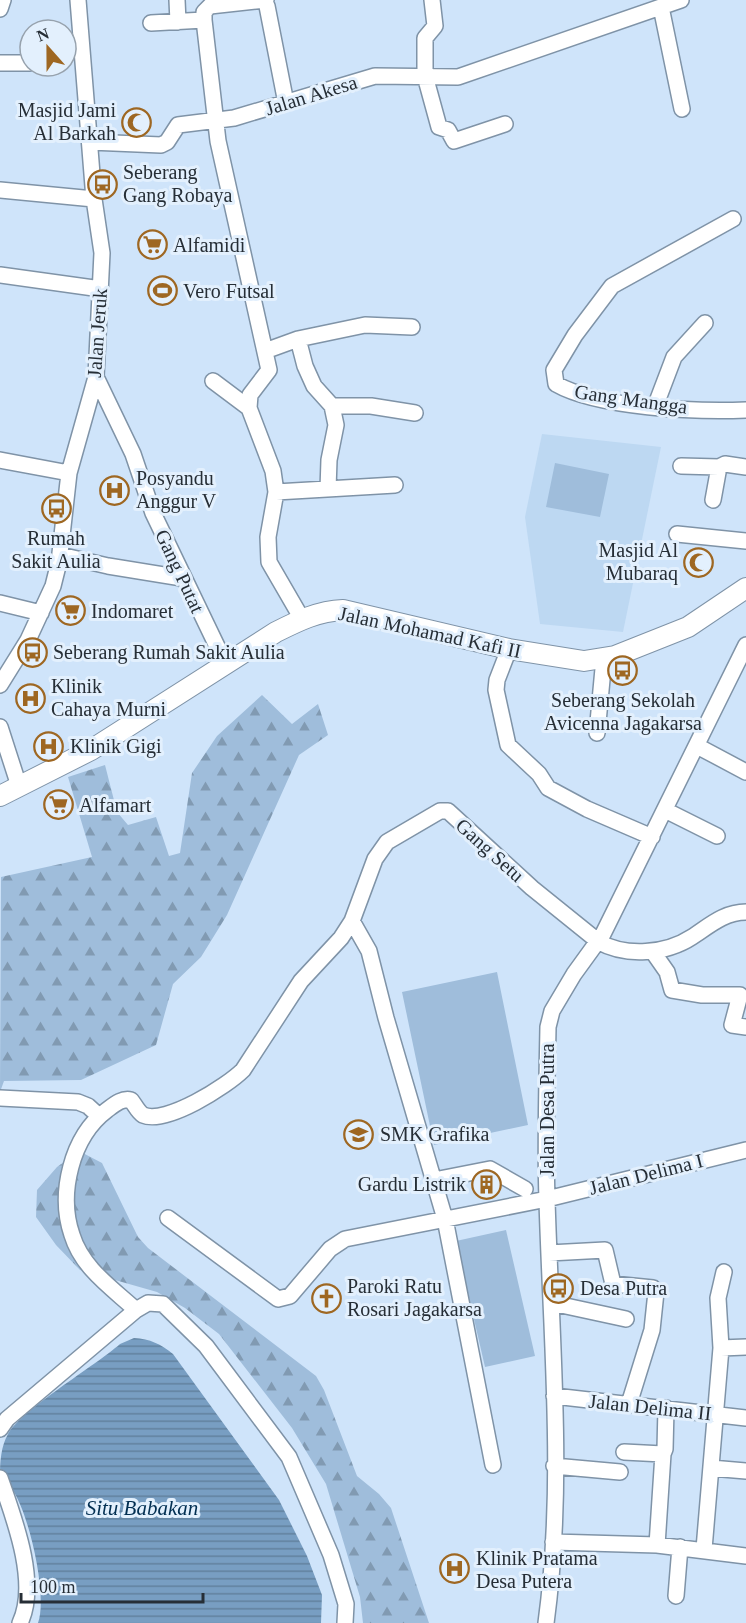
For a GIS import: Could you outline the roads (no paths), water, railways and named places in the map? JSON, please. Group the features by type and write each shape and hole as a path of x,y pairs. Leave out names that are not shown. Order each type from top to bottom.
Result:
{"main road":[{"name":"Jalan Mohamad Kafi II","path":"0,796 91,750 260,641 302,618 327,610 343,610 509,649 584,661 604,658 688,627 744,592"}],"street":[{"path":"0,9 3,0"},
{"name":"Jalan Jeruk","path":"0,685 28,640 53,586 60,555 69,473 96,377 102,253 94,198 78,0"},
{"path":"177,0 178,22"},
{"path":"432,0 435,26 425,38 425,76 439,127 448,130 454,141 505,124"},
{"name":"Jalan Akesa","path":"90,142 161,145 167,142 178,125 214,122 375,76 458,77 681,0"},
{"path":"249,401 269,370 214,122 204,20 204,12 210,6 267,3 286,103"},
{"path":"661,7 682,109"},
{"path":"151,23 204,20"},
{"path":"0,63 18,63"},
{"path":"0,190 94,198"},
{"name":"Gang Mangga","path":"733,219 612,286 575,335 554,370 556,384 574,394 655,407 746,410"},
{"path":"0,275 100,289"},
{"path":"655,407 674,357 705,323"},
{"path":"265,351 298,339 365,326 412,327"},
{"path":"298,339 302,358 314,386 332,406 336,425 329,460 328,489"},
{"name":"Gang Putat","path":"96,377 133,454 153,513 182,578 226,665"},
{"path":"213,381 249,401 273,471 276,492 268,537 269,562 302,618"},
{"path":"332,406 371,406 416,413"},
{"path":"0,460 69,473"},
{"path":"681,466 719,467 725,464 746,467"},
{"path":"713,500 719,467"},
{"path":"276,492 395,485"},
{"path":"677,534 746,541"},
{"path":"60,555 108,566 182,578"},
{"path":"0,603 41,613"},
{"name":"Jalan Desa Putra","path":"546,1623 553,1542 554,1466 552,1303 546,1199 548,1027 557,1002 601,938 613,916 746,645"},
{"path":"509,649 497,680 496,690 508,745 538,774 548,788 587,809 652,837"},
{"path":"597,734 604,658"},
{"path":"0,727 19,786"},
{"path":"697,746 746,772"},
{"path":"665,810 717,836"},
{"name":"Gang Setu","path":"352,921 375,860 387,842 440,811 448,811 532,888 601,938"},
{"path":"601,938 610,948 653,952 689,939 719,919 736,912 746,912"},
{"path":"136,1311 84,1262 72,1237 65,1211 66,1186 78,1147 97,1114 120,1101 132,1100 140,1114 162,1115 231,1082 243,1070 301,981 341,938 352,921 369,951 386,1018 445,1219 493,1465"},
{"path":"653,952 667,972 672,990 702,995 740,995 732,1025 746,1027"},
{"path":"0,1098 78,1102 97,1114"},
{"name":"Jalan Delima I","path":"168,1218 278,1299 284,1299 290,1296 337,1242 546,1199 746,1150"},
{"path":"434,1180 490,1169 525,1189"},
{"path":"549,1253 605,1250 613,1284 653,1288 656,1292 652,1330 629,1404"},
{"path":"704,1550 721,1348 718,1298 724,1272"},
{"path":"0,1429 7,1419 136,1311 148,1303 164,1305 206,1346 289,1457 331,1555 346,1604 345,1623"},
{"path":"552,1303 626,1319"},
{"path":"721,1348 746,1347"},
{"name":"Jalan Delima II","path":"554,1396 746,1418"},
{"path":"657,1545 666,1408"},
{"path":"624,1452 663,1454"},
{"path":"554,1466 621,1472"},
{"path":"711,1468 746,1471"},
{"path":"0,1480 22,1542 26,1604 20,1623"},
{"path":"553,1542 657,1545 746,1557"},
{"path":"676,1596 680,1547"}],"water":[{"name":"Situ Babakan","path":"134,1338 155,1343 173,1354 279,1500 307,1556 322,1595 321,1623 38,1623 41,1594 39,1575 25,1516 12,1489 0,1475 4,1444 8,1434 27,1413 120,1344"}],"place":[{"name":"Masjid Jami Al Barkah","path":"137,122"},
{"name":"Seberang Gang Robaya","path":"102,184"},
{"name":"Alfamidi","path":"152,245"},
{"name":"Vero Futsal","path":"162,291"},
{"name":"Posyandu Anggur V","path":"115,490"},
{"name":"Rumah Sakit Aulia","path":"56,508"},
{"name":"Masjid Al Mubaraq","path":"699,562"},
{"name":"Indomaret","path":"70,611"},
{"name":"Seberang Rumah Sakit Aulia","path":"32,652"},
{"name":"Seberang Sekolah Avicenna Jagakarsa","path":"623,670"},
{"name":"Klinik Cahaya Murni","path":"30,698"},
{"name":"Klinik Gigi","path":"49,746"},
{"name":"Alfamart","path":"58,805"},
{"name":"SMK Grafika","path":"359,1134"},
{"name":"Gardu Listrik","path":"487,1184"},
{"name":"Desa Putra","path":"559,1288"},
{"name":"Paroki Ratu Rosari Jagakarsa","path":"326,1298"},
{"name":"Klinik Pratama Desa Putera","path":"455,1569"}]}
